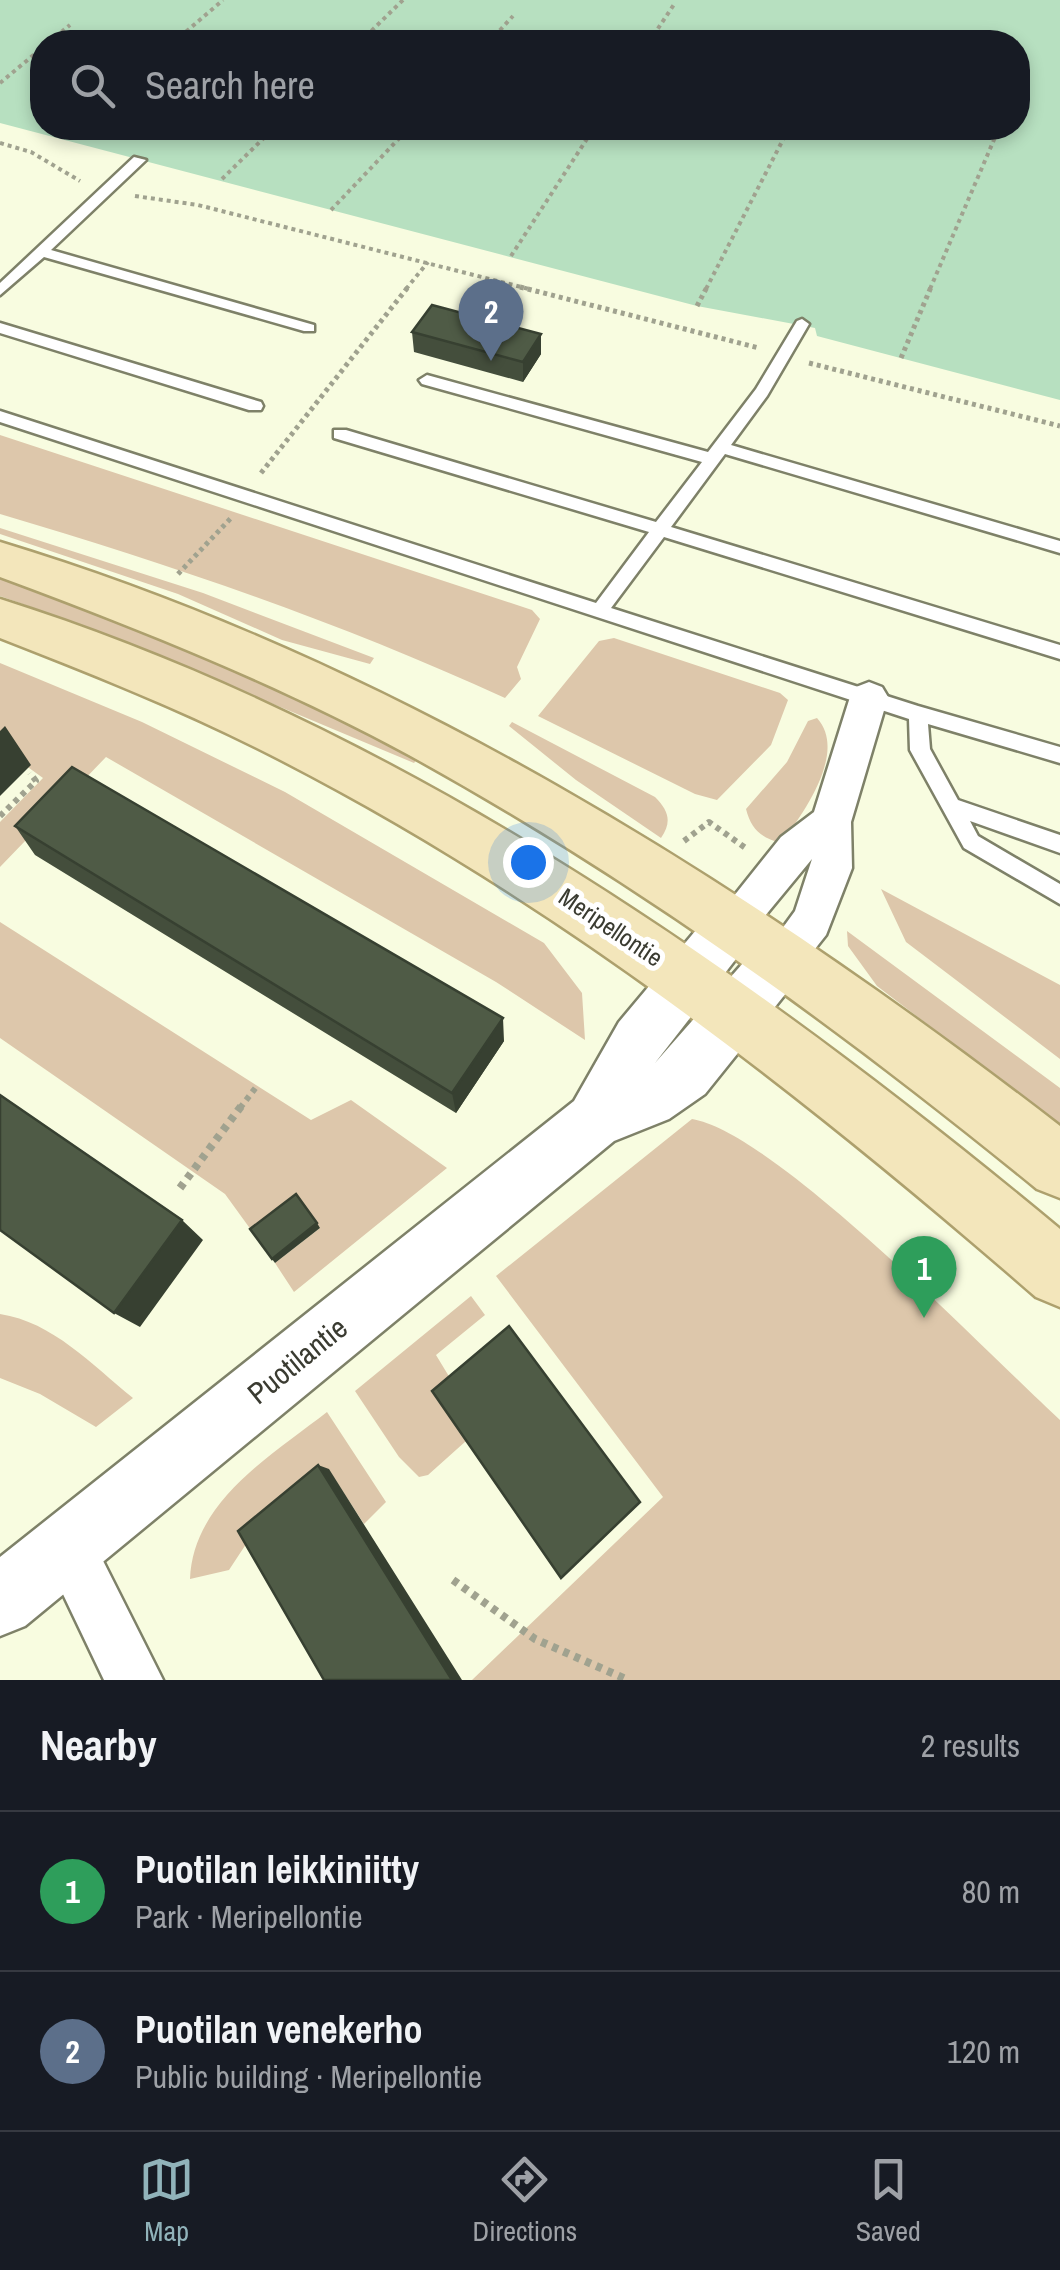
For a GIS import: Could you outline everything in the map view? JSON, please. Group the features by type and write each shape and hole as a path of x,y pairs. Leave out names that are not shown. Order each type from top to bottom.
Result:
{"main road":[{"path":"0,559 151,612 377,711 564,813 784,955 1060,1166"},
{"name":"Meripellontie","path":"0,618 150,674 343,766 524,869 712,996 896,1134 1060,1273"}],"street":[{"path":"784,955 822,900 832,868 831,822 869,697"},
{"path":"735,921 795,849 831,822"},
{"name":"Puotilantie","path":"0,1601 594,1121 661,1093 700,1059 712,996 735,921"},
{"name":"Puotilantie","path":"712,996 784,955"},
{"path":"67,1546 134,1680"}],"lane":[{"path":"4,283 139,160"},
{"path":"42,252 309,328"},
{"path":"600,610 762,392 802,324"},
{"path":"0,328 255,406"},
{"path":"427,380 717,453 1060,548"},
{"path":"0,416 918,714 1060,755"},
{"path":"340,434 866,588 1060,652"},
{"path":"918,714 920,750 971,842 1060,895"},
{"path":"948,805 1060,844"}],"path":[{"path":"188,30 223,0"},
{"path":"372,30 403,0"},
{"path":"657,30 674,3"},
{"path":"500,30 513,16"},
{"path":"65,30 70,26"},
{"path":"0,83 30,58"},
{"path":"222,179 262,140"},
{"path":"331,210 398,140"},
{"path":"511,256 586,140"},
{"path":"697,306 783,140"},
{"path":"901,358 994,140"},
{"path":"0,143 31,152 81,181 108,189 198,205 428,262 1060,426"},
{"path":"178,574 233,517 244,495 428,262"},
{"path":"0,816 36,781 30,773"},
{"path":"180,1188 257,1086"},
{"path":"453,1580 509,1627 561,1655 628,1680"}],"shaded area":[{"path":"0,0 1060,0 1060,400 817,336 815,328 697,306 65,140 1030,140 1030,30 30,30 30,131 0,123"},
{"path":"0,435 532,610 540,619 517,667 521,679 505,698 256,597 0,514"},
{"path":"0,528 203,593 374,658 370,664 282,640 178,594 0,534"},
{"path":"0,575 200,650 420,756 414,763 96,630 0,596"},
{"path":"614,638 780,693 788,700 771,745 717,800 695,794 538,716 599,641"},
{"path":"0,663 142,722 285,792 544,943 582,993 585,1040 496,982 106,757 0,867 0,822 43,778 0,747"},
{"path":"817,718 828,748 825,765 800,816 781,843 774,841 754,827 746,809 787,762 808,721"},
{"path":"512,722 655,797 667,817 661,838 576,780 509,726"},
{"path":"881,889 1060,985 1060,1059 906,942"},
{"path":"0,922 311,1120 351,1100 447,1168 294,1292 275,1263 320,1228 254,1234 225,1194 0,1038"},
{"path":"847,931 1060,1088 1060,1125 877,986 848,946"},
{"path":"692,1119 729,1133 826,1203 934,1299 1060,1420 1060,1680 472,1680 663,1497 496,1276"},
{"path":"471,1296 485,1315 436,1355 453,1383 466,1441 428,1475 419,1477 399,1457 355,1391"},
{"path":"0,1314 55,1335 133,1398 96,1427 40,1394 0,1378"},
{"path":"327,1412 386,1502 364,1524 329,1470 254,1532 229,1570 190,1579 194,1551 220,1503 260,1463"}],"building":[{"path":"432,305 541,334 523,362 412,332"},
{"path":"72,767 503,1018 452,1093 15,826"},
{"path":"0,1095 182,1220 114,1313 0,1230"},
{"path":"296,1194 317,1223 272,1259 250,1229"},
{"path":"509,1326 640,1502 561,1578 432,1391"},
{"path":"318,1465 452,1680 324,1680 238,1531"}],"place":[{"name":"Puotilan venekerho","path":"491,361"},
{"name":"Puotilan leikkiniitty","path":"924,1318"}]}
